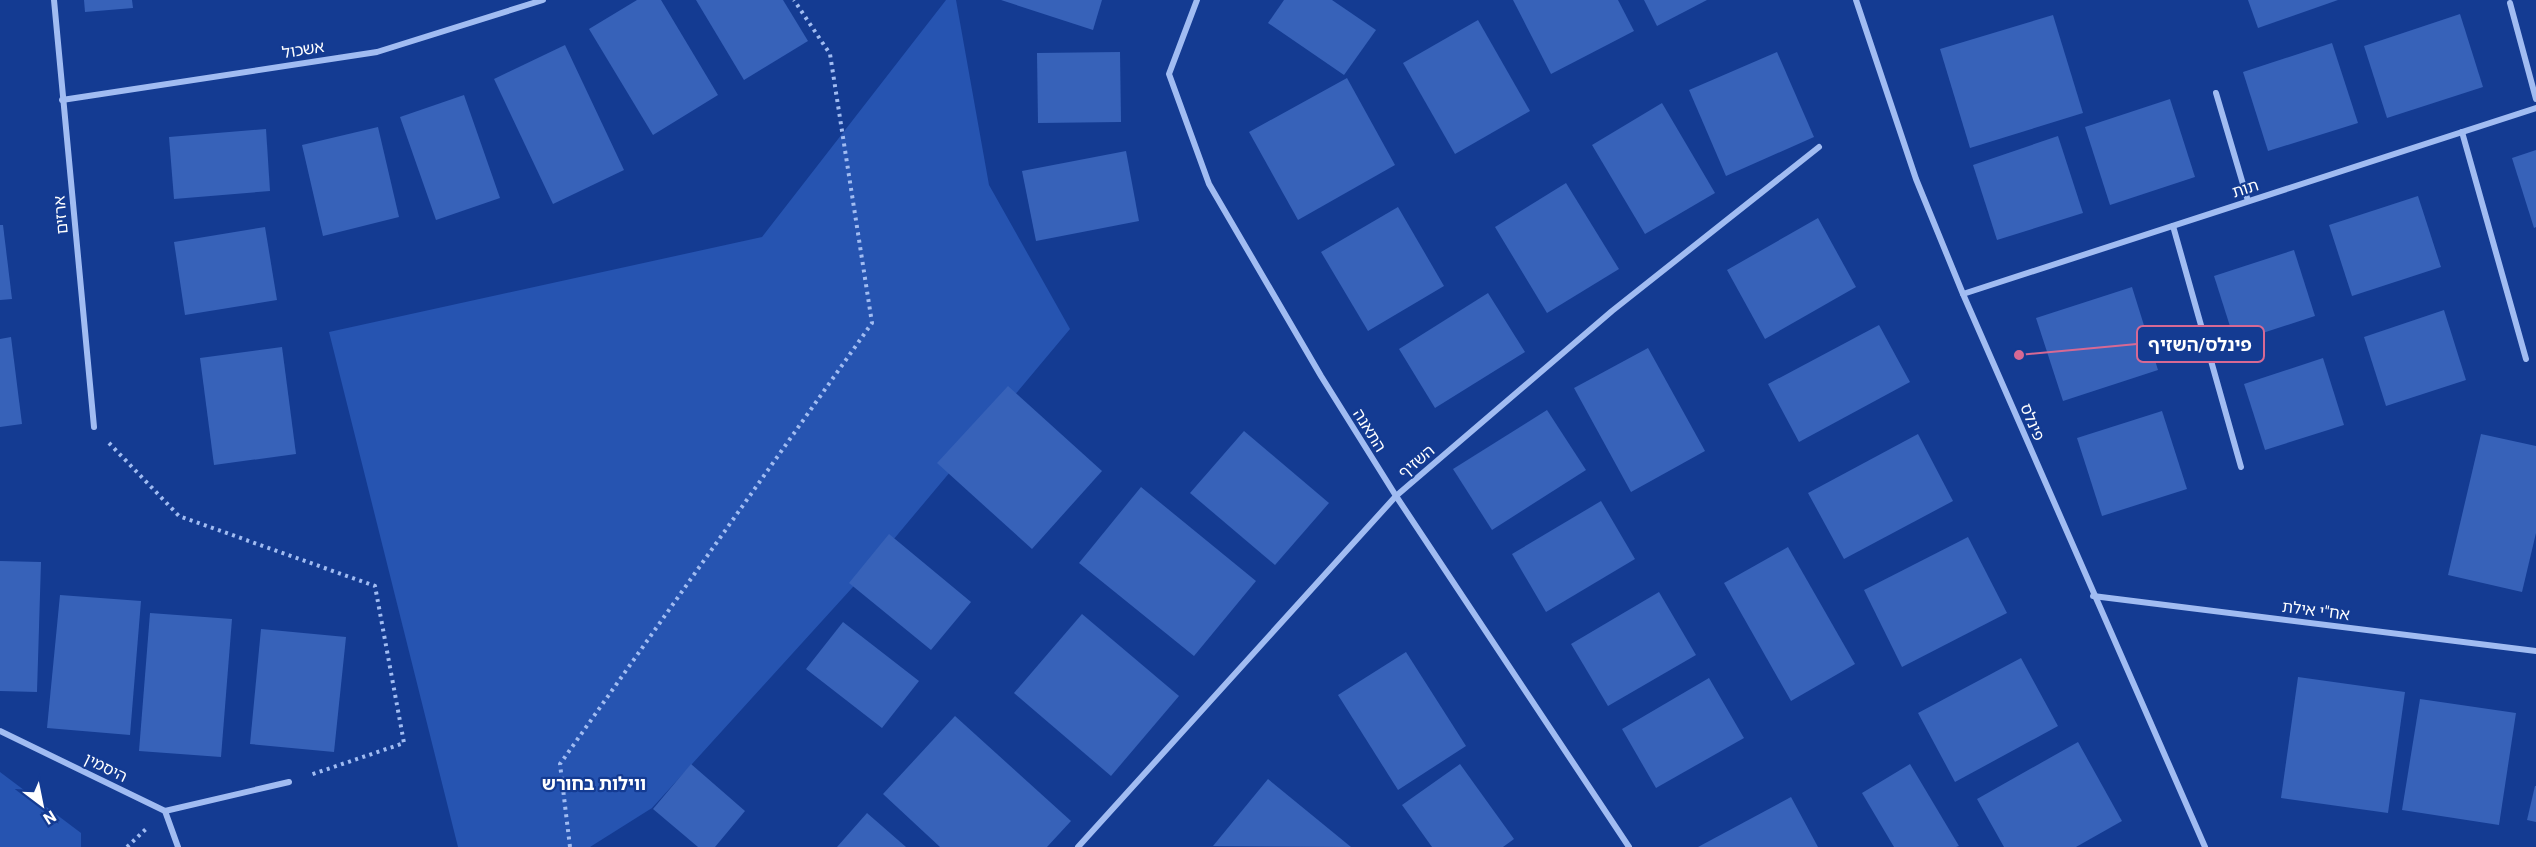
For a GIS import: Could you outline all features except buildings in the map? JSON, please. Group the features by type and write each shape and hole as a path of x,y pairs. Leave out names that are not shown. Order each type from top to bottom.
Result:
{"street":[{"name":"ארזים","path":"54,0 94,427"},
{"name":"אשכול","path":"62,100 377,52 543,0"},
{"name":"התאנה","path":"1197,0 1169,74 1209,184 1320,376 1396,496 1629,847"},
{"name":"פינלס","path":"1856,0 1916,179 1963,294 2093,596 2205,847"},
{"path":"2510,3 2536,99"},
{"path":"2216,93 2248,201"},
{"name":"תות","path":"1963,294 2536,108"},
{"path":"2462,132 2526,359"},
{"name":"השזיף","path":"1078,847 1396,496 1612,311 1819,147"},
{"path":"2173,226 2241,467"},
{"name":"אח\"י אילת","path":"2093,596 2536,651"},
{"name":"היסמין","path":"0,731 165,811"},
{"path":"178,847 165,811 289,782"}],"path":[{"path":"570,847 560,764 872,323 830,54 794,0"},
{"path":"94,427 179,516 375,586 404,743 289,782"}],"shaded area":[{"path":"946,0 956,0 989,185 1070,329 862,577 652,808 590,847 458,847 329,332 762,237"},
{"path":"0,772 81,833 81,847 0,847"}],"place":[{"name":"פינלס/השזיף","path":"2019,355"}],"district":[{"name":"ווילות בחורש","path":"594,784"}]}
